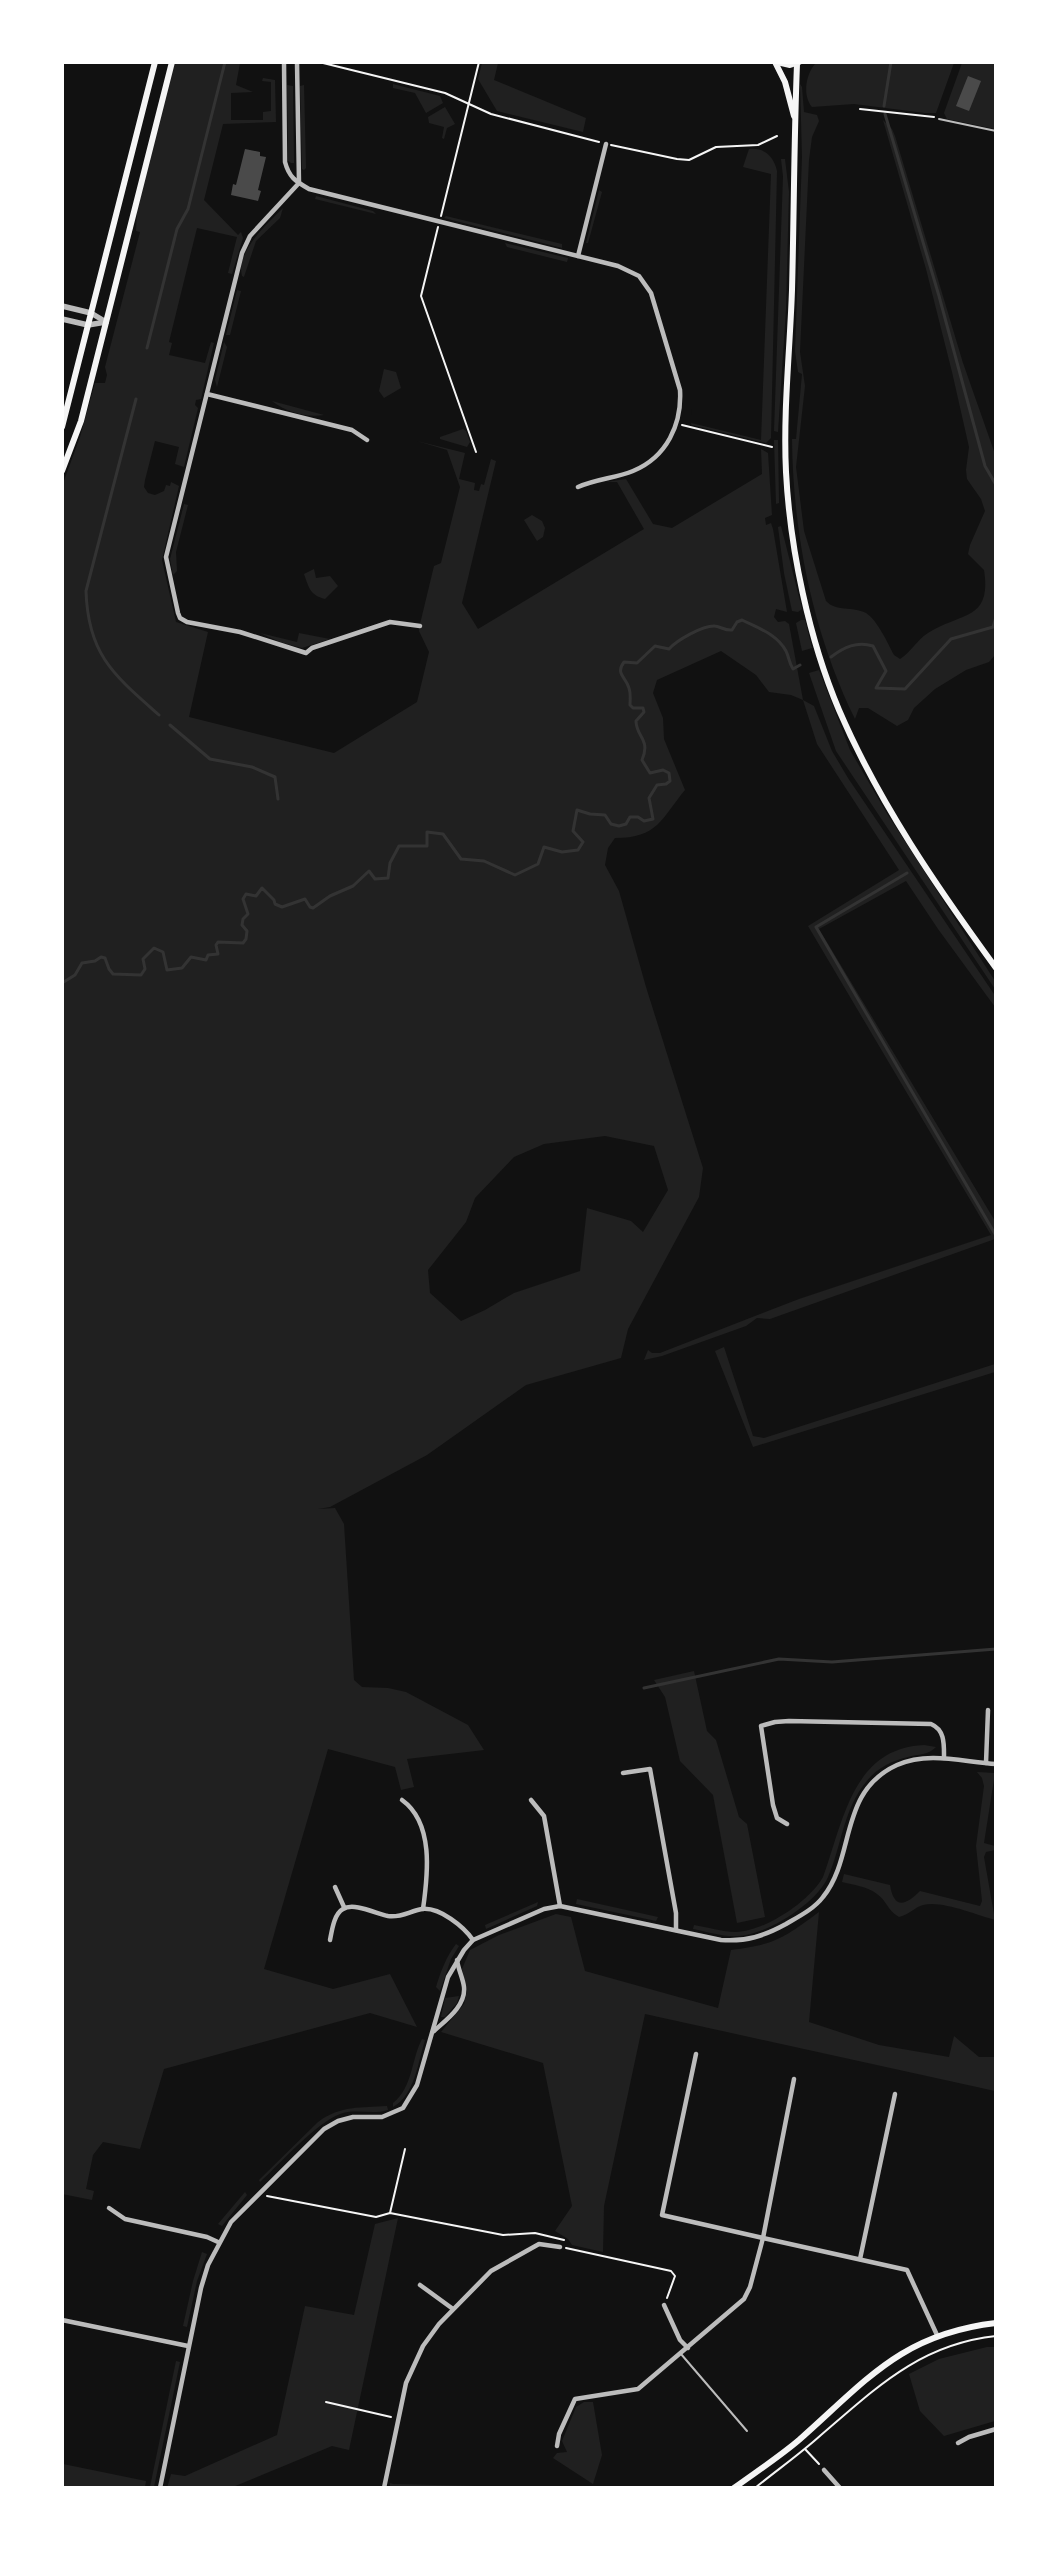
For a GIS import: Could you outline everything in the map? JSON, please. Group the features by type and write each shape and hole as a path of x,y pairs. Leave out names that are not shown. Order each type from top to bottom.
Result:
{"main road":[{"path":"62,427 155,62"},
{"path":"62,471 81,421 172,62"},
{"path":"776,62 783,65 798,63 794,116 795,151 786,472 794,540 814,633 839,710 873,780 918,855 996,968"},
{"path":"776,62 785,82 794,116"},
{"path":"734,2488 798,2441 889,2361 937,2335 996,2323"}],"street":[{"path":"284,62 285,162 289,177 309,189 630,270 647,286 680,390 680,402 673,435 664,447 646,464 634,471 578,487"},
{"path":"297,62 299,183 250,236 243,247 166,557 167,569 180,618 192,624 240,632 306,653 312,648 390,622 420,626"},
{"path":"578,256 606,144"},
{"path":"62,306 92,313 106,322"},
{"path":"62,319 88,326 106,322"},
{"path":"207,394 352,430 368,440"},
{"path":"986,1763 988,1710"},
{"path":"787,1824 777,1818 773,1805 761,1726 789,1721 931,1724 942,1732 944,1758"},
{"path":"160,2488 201,2288 218,2242 231,2222 257,2193 324,2129 338,2121 353,2117 382,2117 403,2108 417,2085 434,2032 448,1977 457,1960 473,1940 544,1909 560,1906 721,1940 748,1940 770,1932 810,1909 822,1898 833,1880 852,1818 868,1786 878,1777 898,1764 912,1760 944,1758 996,1764"},
{"path":"624,1773 650,1769 676,1913 676,1930"},
{"path":"402,1800 413,1808 426,1852 428,1871 423,1909"},
{"path":"531,1800 544,1816 560,1906"},
{"path":"334,1887 344,1908"},
{"path":"330,1940 335,1919 344,1908 352,1907 390,1917 405,1915 423,1909 435,1912 453,1921 467,1932 473,1940"},
{"path":"434,2032 454,2012 462,2000 464,1987 457,1960"},
{"path":"696,2054 662,2215 907,2270 937,2335"},
{"path":"557,2446 559,2434 575,2399 638,2389 744,2299 750,2287 763,2238 794,2079"},
{"path":"860,2259 895,2094"},
{"path":"109,2208 125,2219 208,2237 218,2242"},
{"path":"384,2488 398,2418 412,2367 428,2338 453,2309 491,2271 539,2244 560,2246"},
{"path":"420,2285 453,2309"},
{"path":"664,2305 680,2340 688,2348"},
{"path":"62,2320 188,2346"},
{"path":"958,2443 969,2437 996,2429"},
{"path":"824,2470 840,2488"}],"lane":[{"path":"939,119 996,131"},
{"path":"681,2354 746,2431"}],"path":[{"path":"319,62 445,93 491,114 606,144 677,159 690,160 716,147 758,145 777,136"},
{"path":"476,452 421,296 478,62"},
{"path":"860,109 939,119"},
{"path":"676,424 772,447"},
{"path":"390,2213 405,2150"},
{"path":"257,2193 376,2218 390,2213 503,2235 534,2233 555,2236 566,2241 568,2249"},
{"path":"560,2246 671,2271 675,2276 674,2281 664,2305"},
{"path":"755,2488 805,2449 879,2385 909,2364 939,2348 996,2336"},
{"path":"326,2402 398,2418"},
{"path":"798,2441 824,2470"}],"shaded area":[{"path":"174,63 240,63 236,85 253,92 231,93 231,120 263,120 263,112 271,111 271,82 262,81 263,78 275,80 276,122 223,124 204,200 238,235 241,232 243,238 232,274 228,273 237,237 197,228 169,342 172,343 169,355 205,363 211,342 214,343 201,399 196,400 195,405 198,408 184,467 175,464 179,447 155,441 144,487 148,493 155,495 164,491 166,485 170,486 171,482 179,486 162,560 176,622 208,632 189,717 334,753 417,702 429,652 419,631 420,624 434,566 441,563 460,487 447,450 417,441 465,453 459,479 475,483 474,490 479,491 481,484 484,485 491,459 496,461 462,603 478,629 644,529 617,482 605,482 626,479 653,524 672,528 762,474 761,449 768,453 772,515 765,518 766,525 771,523 773,529 787,612 776,609 774,617 778,622 785,621 789,624 803,700 791,695 769,692 756,675 721,651 657,680 653,693 663,718 664,739 685,790 657,825 641,835 615,838 608,848 605,865 619,891 646,987 703,1168 699,1197 628,1329 621,1358 526,1385 427,1455 330,1507 318,1509 335,1508 344,1524 354,1680 362,1687 388,1688 406,1692 468,1725 484,1750 407,1759 414,1787 401,1790 395,1767 328,1749 264,1969 333,1989 390,1974 417,2027 370,2013 164,2069 140,2149 103,2142 93,2155 86,2189 94,2191 92,2200 62,2194 62,486 80,437 95,383 105,383 107,375 105,367 140,232 136,231 137,210","holes":["605,1136 654,1146 668,1190 643,1232 631,1221 587,1208 580,1271 514,1293 461,1321 430,1293 428,1270 466,1222 475,1198 514,1157 544,1144"]},
{"path":"482,63 498,63 494,80 586,118 583,132 497,111 478,79"},
{"path":"816,63 954,63 936,113 925,113 854,104 812,107 807,96 806,84 810,72"},
{"path":"962,63 995,63 995,129 947,119 944,113"},
{"path":"393,84 440,96 443,103 426,113 415,93 393,88"},
{"path":"800,84 802,87 804,112 817,115 819,121 812,137 809,160 800,352 805,386 796,467 804,531 826,601 834,607 866,613 878,626 894,655 900,659 928,633 971,613 978,607 983,598 985,586 984,570 968,554 985,511 981,499 967,479 966,470 969,447 952,372 926,269 883,120 892,129 895,136 963,363 995,454 995,655 989,662 966,670 935,689 914,708 908,720 897,726 868,708 859,708 855,719 840,686 817,618 801,547 793,475 792,439 796,439 802,374 798,372 795,351 802,157"},
{"path":"287,85 293,86 294,163 288,161"},
{"path":"304,85 306,168 304,170 302,169 300,86"},
{"path":"445,107 455,124 447,128 444,139 442,138 444,127 429,123 428,117"},
{"path":"749,149 764,151 774,161 777,171 771,438 766,443 692,425 691,423 761,440 771,174 743,167"},
{"path":"781,159 785,159 789,192 786,309 778,432 774,431 783,176"},
{"path":"599,190 602,192 588,243 586,243"},
{"path":"316,196 373,211 376,214 315,199"},
{"path":"283,208 280,218 256,241 244,277 242,276 243,257 248,248"},
{"path":"446,216 562,244 562,248 444,218"},
{"path":"505,243 568,258 567,262 507,247"},
{"path":"237,290 241,291 230,335 226,335"},
{"path":"224,342 227,347 217,387 215,380"},
{"path":"384,369 396,372 401,388 384,398 379,391"},
{"path":"272,401 324,415 311,416 297,413"},
{"path":"463,429 466,431 470,442 467,447 440,439 440,437"},
{"path":"774,440 778,440 779,503 776,504"},
{"path":"184,504 188,505 176,552 177,571 173,575 170,559"},
{"path":"532,515 542,521 545,528 543,537 537,541 524,520"},
{"path":"781,526 802,609 798,612 792,611 784,573 778,527"},
{"path":"314,569 316,578 330,576 338,586 325,599 313,593 307,583 304,574"},
{"path":"805,620 812,648 802,651 796,623"},
{"path":"260,633 297,642 299,633 330,639 302,648 280,642"},
{"path":"819,670 850,750 886,812 995,981 995,989 836,751 809,673"},
{"path":"803,700 814,706 832,751 848,778 996,997 995,1007 938,929 906,881 819,929 995,1221 995,1239 770,1319 757,1318 746,1326 662,1356 644,1360 648,1350 652,1353 660,1353 799,1299 991,1235 808,926 899,870 817,744"},
{"path":"724,1347 753,1436 764,1438 995,1364 995,1372 753,1447 715,1351"},
{"path":"694,1671 707,1731 716,1740 739,1817 747,1824 765,1917 737,1923 713,1795 680,1761 665,1697 654,1680"},
{"path":"924,1745 936,1747 927,1753 890,1763 880,1769 866,1782 852,1804 828,1877 822,1887 802,1907 776,1924 750,1934 727,1936 693,1929 694,1925 731,1932 747,1930 773,1921 797,1905 808,1896 823,1877 845,1812 854,1792 866,1774 881,1759 900,1749"},
{"path":"977,1772 995,1773 984,1843 995,1846 995,1850 986,1852 984,1857 995,1920 949,1906 931,1904 920,1906 899,1917 873,1891 842,1882 844,1874 890,1885 894,1898 901,1903 920,1891 980,1906 982,1901 976,1846 984,1786 982,1778"},
{"path":"577,1899 658,1917 656,1921 576,1904"},
{"path":"538,1902 537,1906 486,1929 485,1925"},
{"path":"819,1912 809,2022 879,2045 949,2057 954,2036 979,2057 995,2057 995,2091 645,2014 604,2206 603,2252 572,2245 568,2239 555,2231 572,2206 543,2063 441,2032 464,2004 467,1990 462,1969 470,1950 499,1935 556,1914 571,1917 585,1971 718,2008 731,1950 769,1943 797,1928"},
{"path":"456,1944 459,1946 451,1959 440,1991 436,1987 440,1975"},
{"path":"459,1996 457,2003 445,2017 441,2017 445,1998"},
{"path":"422,2039 425,2040 415,2077 406,2095 393,2107 393,2103 400,2097 408,2081"},
{"path":"387,2106 388,2110 349,2112 333,2117 311,2133 260,2182 259,2180 318,2122 335,2113 351,2108"},
{"path":"245,2192 247,2195 222,2226 218,2224"},
{"path":"398,2218 349,2450 332,2446 233,2487 167,2488 171,2474 185,2476 277,2435 305,2306 354,2315 375,2224"},
{"path":"202,2252 207,2254 197,2281 187,2327 183,2326 193,2281"},
{"path":"987,2347 995,2347 995,2421 944,2436 920,2411 909,2374 939,2359"},
{"path":"176,2361 180,2362 154,2487 150,2487"},
{"path":"584,2402 593,2402 602,2455 593,2484 553,2458 557,2453 567,2452 562,2441 576,2407"},
{"path":"63,2464 146,2481 145,2487 63,2487"},
{"path":"390,2483 393,2484 478,2486 390,2487"}],"building":[{"path":"968,76 981,81 969,111 956,106"},
{"path":"245,149 260,152 260,156 266,157 258,190 261,191 258,201 231,195 233,184 236,185"}],"waterway":[{"path":"147,348 177,229 188,209 225,62"},
{"path":"884,106 891,62"},
{"path":"885,114 939,296 985,466 996,485"},
{"path":"136,399 86,591 92,632 106,662 129,688 159,715"},
{"path":"831,657 851,646 862,644 873,646 886,671 876,688 905,689 951,639 993,627 996,617"},
{"path":"62,983 75,975 82,963 95,961 101,957 105,958 113,974 141,975 145,969 143,959 154,948 163,952 167,970 182,968 191,957 206,960 208,955 218,954 216,945 218,942 243,943 246,939 247,931 242,925 243,919 248,914 243,899 246,894 256,896 262,888 274,900 275,904 282,907 305,899 310,907 313,908 330,896 353,886 369,871 375,879 388,878 390,863 399,846 427,846 427,832 443,834 461,859 484,861 515,875 538,864 544,847 562,852 578,850 583,842 573,831 577,810 590,814 605,815 611,824 619,826 626,824 630,817 638,817 644,821 653,819 649,798 657,785 666,784 670,781 669,773 663,770 650,773 642,760 645,747 636,721 644,712 643,708 633,708 630,705 628,684 621,673 624,662 637,663 655,646 669,649 703,628 714,626 732,630 737,622 742,620 767,632 778,640 786,651 793,669 800,665"},
{"path":"170,725 210,759 252,767 275,777 278,799"},
{"path":"907,873 816,927 995,1234"},
{"path":"644,1688 779,1659 832,1662 996,1649"}]}
